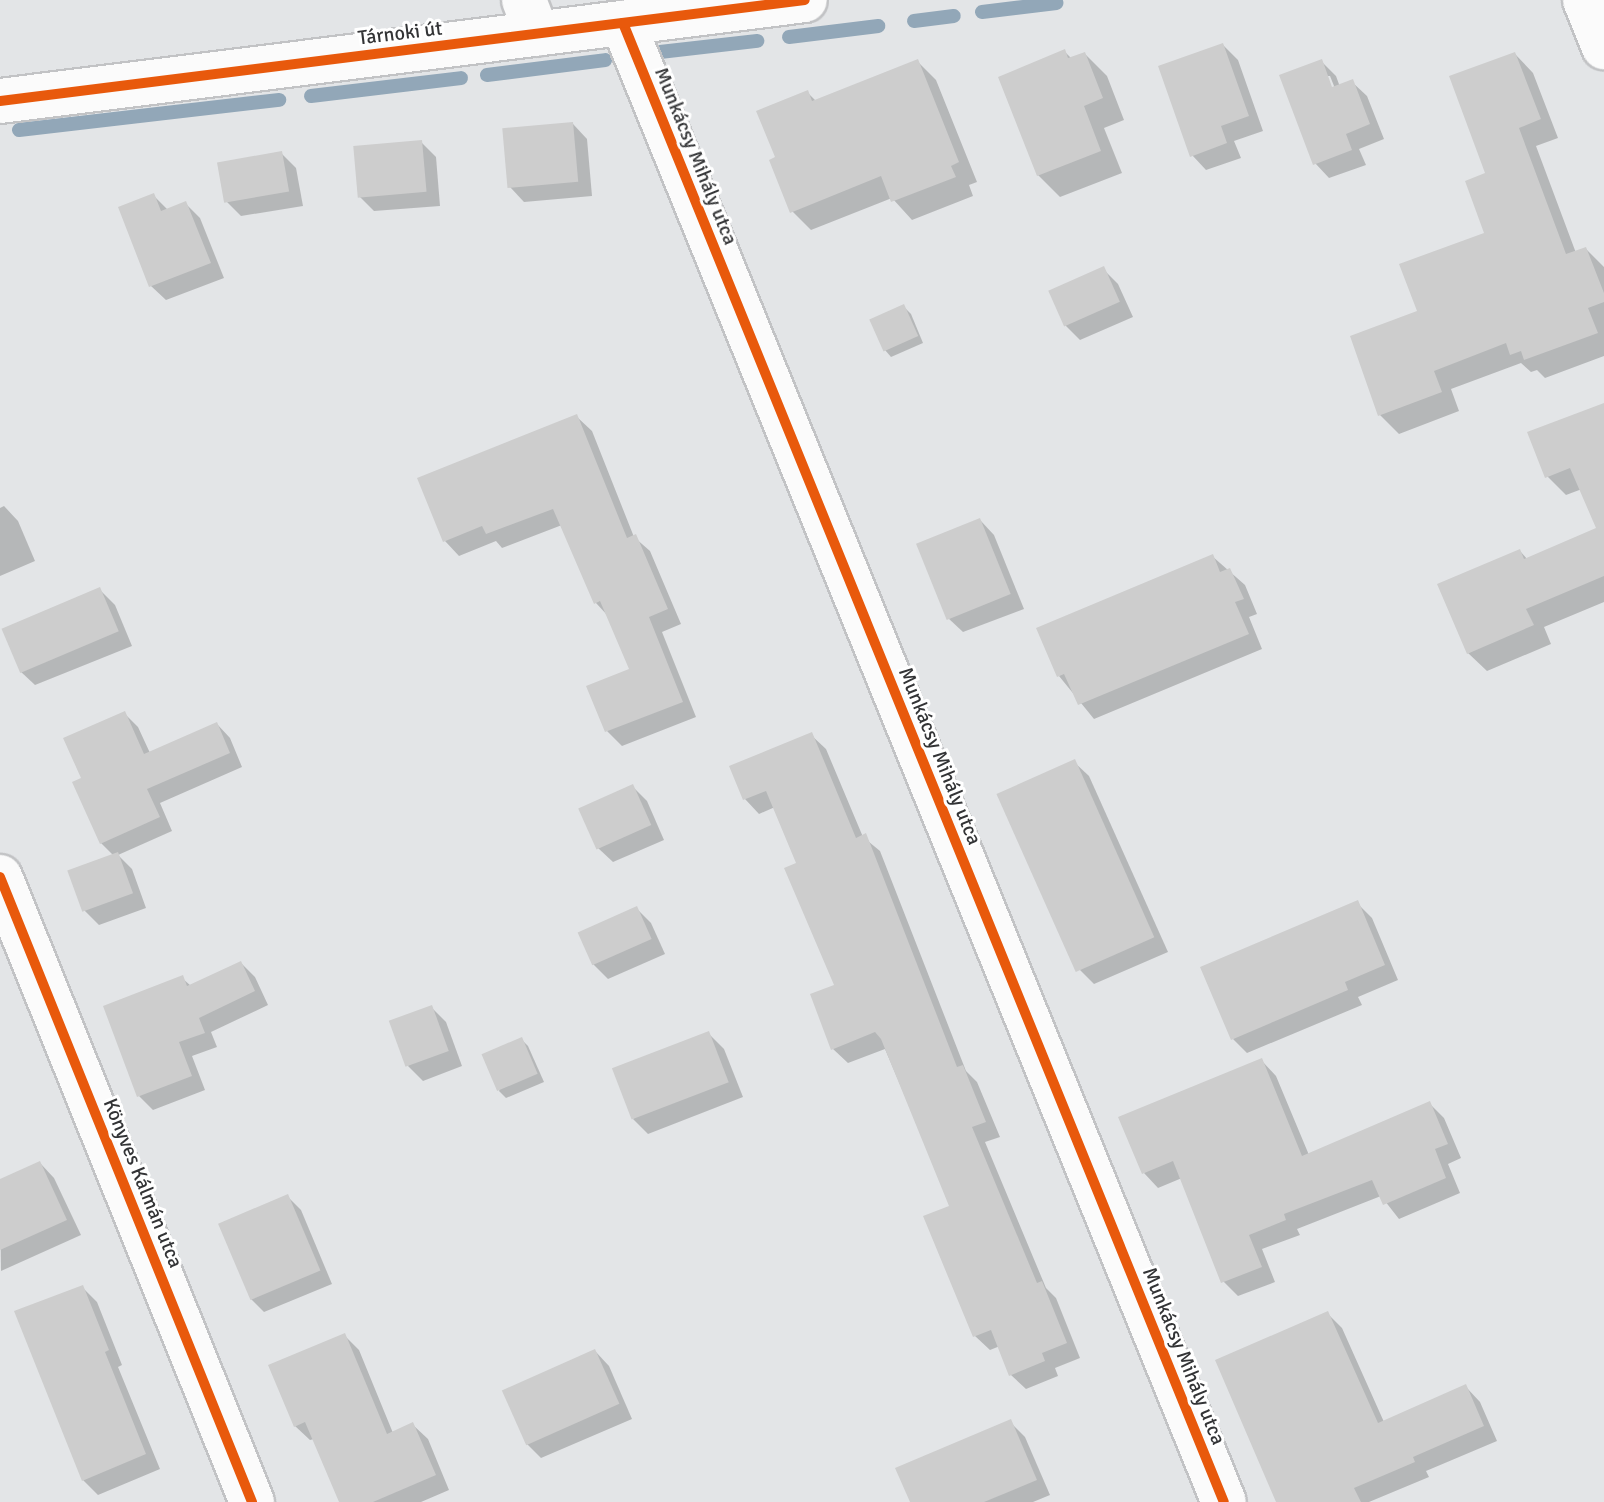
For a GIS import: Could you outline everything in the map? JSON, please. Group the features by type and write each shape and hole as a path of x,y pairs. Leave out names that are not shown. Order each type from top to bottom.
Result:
{"street":[{"name":"Tárnoki út","path":"0,101 530,17 623,23 805,0"},
{"path":"1585,0 1604,47"},
{"name":"Munkácsy Mihály utca","path":"623,23 1224,1502"},
{"name":"Könyves Kálmán utca","path":"0,877 252,1502"}],"building":[{"path":"1223,43 1249,116 1221,126 1227,143 1190,157 1158,66"},
{"path":"1065,49 1068,58 1085,52 1103,98 1084,106 1101,151 1037,176 998,77"},
{"path":"1515,52 1541,119 1519,128 1566,254 1586,247 1604,293 1604,302 1588,308 1598,333 1524,360 1521,351 1510,355 1506,343 1434,371 1442,392 1378,416 1350,336 1417,311 1399,264 1484,233 1465,181 1485,173 1449,76"},
{"path":"918,59 959,162 951,166 956,177 891,202 881,176 790,213 769,160 775,157 756,111 808,90 812,101"},
{"path":"1322,59 1332,87 1353,79 1370,124 1346,134 1352,150 1313,165 1279,75"},
{"path":"573,122 578,182 507,188 502,128"},
{"path":"422,140 427,192 358,198 353,146"},
{"path":"282,151 289,191 224,203 217,162"},
{"path":"154,193 161,211 186,201 211,263 149,287 118,207"},
{"path":"1104,266 1120,302 1064,326 1048,291"},
{"path":"904,304 918,336 884,351 869,319"},
{"path":"1604,403 1604,576 1526,609 1534,625 1467,654 1437,584 1520,549 1524,559 1596,528 1570,468 1545,478 1527,432"},
{"path":"577,414 627,538 636,534 668,609 649,617 683,702 605,732 586,686 629,669 600,601 594,604 553,509 486,534 482,526 443,542 417,478"},
{"path":"980,518 1011,594 947,620 916,544"},
{"path":"1213,554 1220,572 1230,568 1244,599 1235,602 1249,634 1078,705 1064,674 1057,677 1036,628"},
{"path":"100,587 119,631 20,673 2,629"},
{"path":"125,711 144,754 217,722 230,753 147,789 160,817 100,844 72,782 81,778 63,738"},
{"path":"812,732 856,838 866,833 957,1067 963,1065 986,1122 972,1127 1037,1283 1042,1281 1067,1343 1042,1353 1045,1361 1009,1376 991,1330 973,1337 923,1216 949,1206 881,1039 875,1032 831,1050 810,994 834,985 784,868 796,863 766,791 743,800 729,766"},
{"path":"1075,759 1154,937 1076,972 996,794"},
{"path":"633,784 651,825 596,850 578,808"},
{"path":"118,852 133,893 82,912 67,870"},
{"path":"1358,900 1385,965 1345,982 1348,990 1231,1040 1200,967"},
{"path":"637,906 652,939 592,965 578,932"},
{"path":"241,961 255,991 199,1018 205,1033 179,1042 192,1076 137,1097 103,1006 183,975 187,986"},
{"path":"432,1005 449,1051 406,1067 389,1021"},
{"path":"709,1031 729,1082 632,1120 612,1068"},
{"path":"522,1037 538,1074 497,1091 481,1054"},
{"path":"1262,1058 1302,1156 1430,1101 1448,1144 1435,1149 1446,1178 1383,1205 1372,1180 1284,1214 1286,1220 1249,1235 1262,1267 1221,1283 1173,1161 1142,1174 1118,1117"},
{"path":"40,1161 67,1220 0,1250 0,1179"},
{"path":"288,1194 320,1270 250,1300 218,1224"},
{"path":"83,1285 109,1350 105,1352 146,1454 82,1481 14,1311"},
{"path":"1328,1311 1378,1423 1466,1384 1484,1426 1413,1457 1415,1462 1354,1488 1361,1502 1276,1502 1215,1360"},
{"path":"345,1333 387,1434 413,1422 436,1475 373,1502 339,1502 305,1422 294,1427 268,1365"},
{"path":"595,1349 619,1404 526,1445 502,1390"},
{"path":"1011,1419 1037,1480 984,1502 910,1502 895,1468"}],"waterway":[{"path":"982,12 1056,3"},
{"path":"914,21 954,16"},
{"path":"789,37 878,26"},
{"path":"660,52 757,41"},
{"path":"487,75 605,60"},
{"path":"311,96 461,78"},
{"path":"19,130 279,100"}],"cycle path":[{"path":"0,101 805,0"},
{"path":"623,23 1224,1502"},
{"path":"0,877 252,1502"}]}
